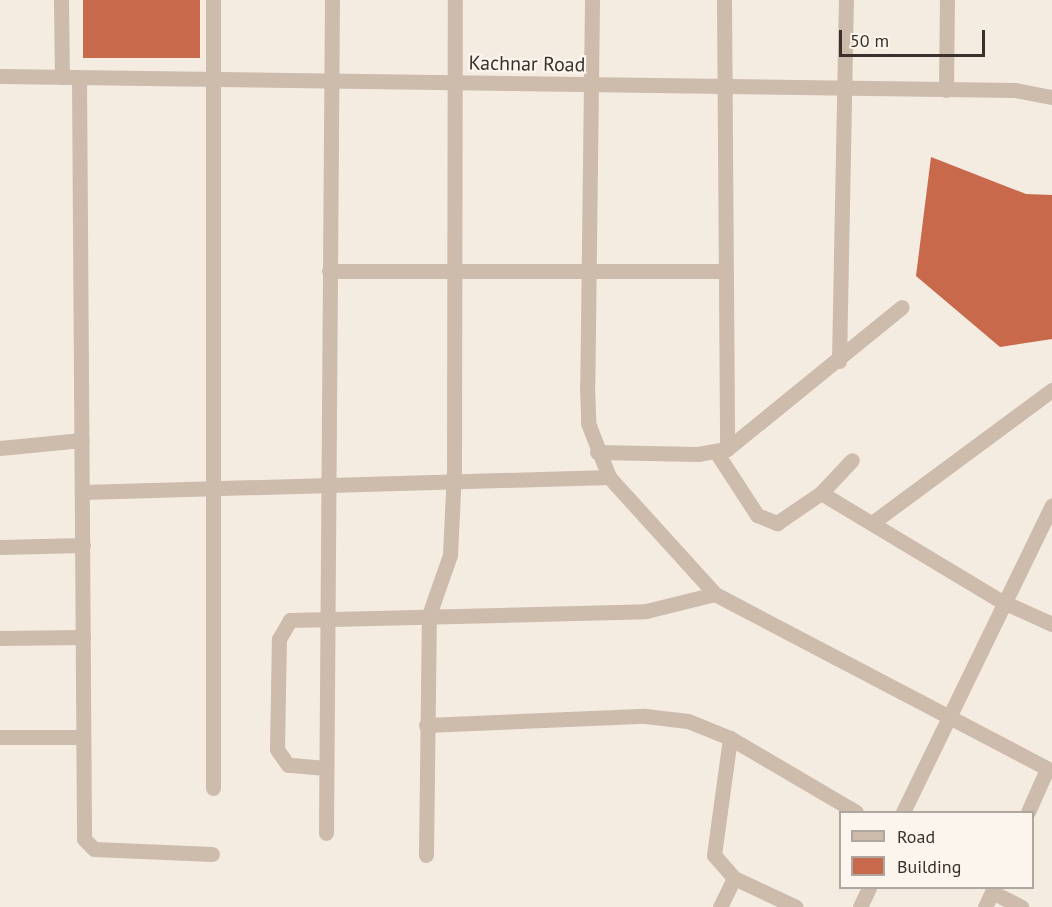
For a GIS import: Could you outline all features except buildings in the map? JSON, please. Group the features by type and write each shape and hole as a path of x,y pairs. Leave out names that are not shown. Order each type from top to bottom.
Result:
{"street":[{"path":"61,0 62,77"},
{"path":"213,0 216,489 213,788"},
{"path":"326,833 326,484 332,0"},
{"path":"426,855 429,615 450,555 453,483 455,0"},
{"path":"592,0 588,423 597,452 609,477 715,594 946,720 1050,770 1029,811"},
{"path":"724,0 725,271 722,450 766,522 777,523 820,493 852,460"},
{"path":"839,361 846,0"},
{"path":"946,0 946,90"},
{"name":"Kachnar Road","path":"0,76 845,92 1015,90 1052,97"},
{"path":"79,77 83,492 82,737 86,845 212,854"},
{"path":"329,271 454,269 725,271"},
{"path":"597,452 722,450 839,361 902,307"},
{"path":"872,523 1052,390"},
{"path":"0,448 82,440"},
{"path":"83,492 609,477"},
{"path":"820,493 1002,601 1052,624"},
{"path":"904,811 1002,601 1052,505"},
{"path":"0,547 83,545"},
{"path":"326,768 288,765 277,749 283,627 301,617 646,611 715,594"},
{"path":"0,638 83,637"},
{"path":"426,725 645,716 688,721 730,738 853,811"},
{"path":"0,737 82,737"},
{"path":"730,738 713,840 714,855 734,878 796,907"},
{"path":"720,907 734,878"},
{"path":"860,907 869,889"},
{"path":"985,907 993,890 1021,907"}]}
